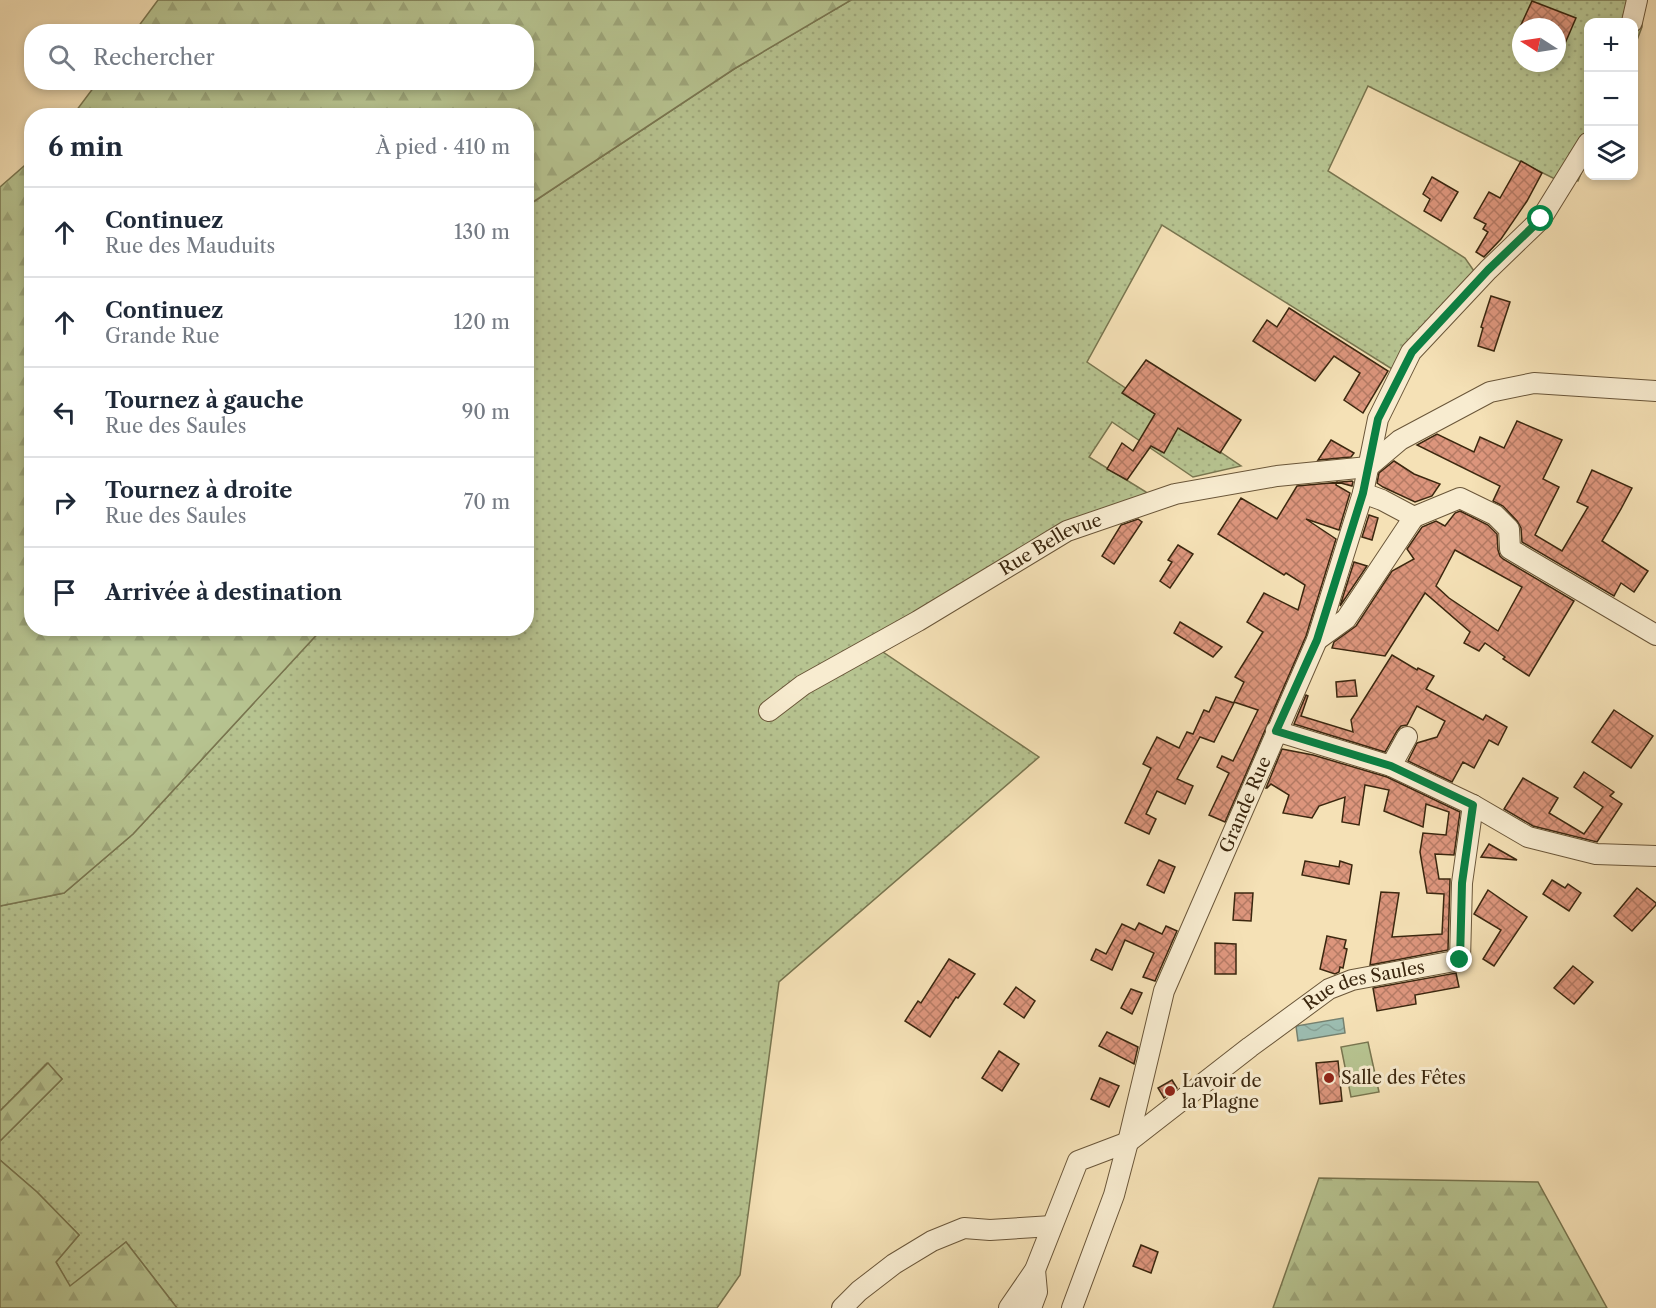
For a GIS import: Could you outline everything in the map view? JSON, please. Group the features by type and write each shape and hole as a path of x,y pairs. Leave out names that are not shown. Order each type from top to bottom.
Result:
{"street":[{"path":"1633,18 1637,0"},
{"name":"Grande Rue","path":"1072,1308 1114,1195 1164,991 1317,640 1372,496 1368,467 1378,419 1412,352 1488,270 1541,219 1584,149"},
{"path":"1368,467 1400,440 1490,392 1534,383 1656,391"},
{"name":"Rue Bellevue","path":"770,711 803,684 918,621 1067,531 1175,494 1277,476 1368,467"},
{"path":"1372,496 1414,516"},
{"path":"1372,496 1400,538"},
{"path":"1317,640 1346,619 1414,516 1460,498 1495,515 1509,529 1510,549 1656,635"},
{"path":"1276,731 1391,766 1473,805 1528,837 1596,854 1656,856"},
{"path":"1391,766 1407,736"},
{"name":"Rue des Saules","path":"1128,1142 1329,989 1352,980 1460,960 1462,883 1473,805"},
{"path":"1009,1308 1035,1270 1078,1161 1128,1142"},
{"path":"842,1308 859,1291 894,1264 932,1241 964,1228 990,1230 1053,1226"},
{"path":"1031,1308 1037,1292 1035,1270"}],"green space":[{"path":"158,0 851,0 734,69 534,201 534,108 78,108 92,90 534,90 534,24 140,24"},
{"path":"851,0 1641,0 1642,27 1638,38 1638,18 1584,18 1584,166 1578,181 1553,178 1368,86 1328,171 1465,258 1474,271 1392,369 1162,225 1087,362 1241,466 1193,477 1112,422 1089,457 1146,492 1148,507 1079,533 883,652 1039,757 779,982 740,1275 717,1308 177,1308 126,1242 70,1287 56,1262 79,1235 37,1192 0,1160 0,1141 62,1079 47,1063 0,1111 0,906 64,893 133,834 316,636 534,636 534,201 734,69"},
{"path":"24,166 24,636 316,636 133,834 64,893 0,906 0,187"},
{"path":"1368,1042 1379,1092 1351,1097 1341,1047"},
{"path":"48,1063 62,1079 0,1141 0,1111"},
{"path":"0,1160 37,1192 79,1235 56,1262 70,1286 126,1242 177,1308 0,1308"},
{"path":"1319,1178 1538,1182 1607,1308 1273,1308"}],"water":[{"path":"1343,1018 1345,1033 1298,1041 1296,1026"}],"building":[{"path":"1532,1 1576,18 1566,41 1566,18 1524,18"},
{"path":"1521,161 1542,173 1527,201 1501,239 1484,257 1476,252 1488,232 1483,229 1486,224 1474,218 1489,192 1500,198"},
{"path":"1432,177 1458,192 1441,221 1424,211 1430,199 1423,194"},
{"path":"1491,296 1510,302 1494,351 1478,346 1483,328 1481,327"},
{"path":"1289,308 1388,371 1363,413 1344,400 1360,373 1334,356 1315,381 1253,341 1267,320 1277,327"},
{"path":"1146,360 1241,420 1220,453 1178,428 1164,453 1151,446 1127,480 1107,469 1122,443 1133,451 1155,414 1122,393"},
{"path":"1517,421 1562,440 1543,479 1559,487 1535,535 1562,551 1588,507 1577,502 1592,470 1632,488 1602,541 1648,571 1634,592 1621,583 1614,596 1522,542 1521,528 1517,521 1503,506 1493,501 1500,486 1417,445 1437,434 1474,452 1480,437 1504,448"},
{"path":"1331,440 1354,453 1351,457 1318,460"},
{"path":"1394,461 1414,474 1440,484 1432,496 1415,502 1377,483 1379,473"},
{"path":"1352,481 1353,482 1352,486 1338,482"},
{"path":"1337,482 1336,485 1350,493 1339,530 1306,519 1336,539 1306,636 1225,822 1209,815 1229,773 1217,767 1222,756 1233,761 1258,710 1234,702 1244,682 1235,677 1263,632 1247,622 1264,593 1298,610 1305,585 1286,573 1284,575 1218,534 1241,498 1277,519 1297,486"},
{"path":"1460,511 1488,525 1497,534 1498,550 1503,559 1574,601 1529,676 1503,659 1505,657 1485,643 1479,651 1464,643 1470,632 1425,593 1385,656 1332,648 1334,642 1356,626 1392,571 1414,559 1407,549 1422,527 1436,521 1445,526 1455,513","holes":["1455,550 1522,587 1498,631 1449,598 1436,586"]},
{"path":"1369,515 1378,518 1372,540 1362,537"},
{"path":"1138,519 1142,522 1114,564 1102,556 1121,525"},
{"path":"1178,545 1193,554 1170,588 1160,581 1172,562 1168,560"},
{"path":"1354,562 1367,566 1340,606"},
{"path":"1180,622 1222,647 1213,657 1174,633"},
{"path":"1392,655 1417,670 1418,668 1434,676 1426,689 1483,720 1486,715 1507,727 1498,745 1489,740 1474,768 1463,762 1452,782 1408,761 1417,743 1437,737 1445,721 1417,706 1407,725 1401,726 1385,752 1294,724 1306,695 1308,696 1301,716 1353,732 1351,720"},
{"path":"1355,680 1357,696 1337,697 1336,682"},
{"path":"1216,697 1234,703 1214,742 1200,737 1177,779 1193,786 1185,804 1157,791 1146,814 1156,819 1149,834 1125,823 1151,768 1143,764 1157,737 1179,748 1187,732 1193,734 1204,710 1209,712"},
{"path":"1614,710 1653,736 1631,768 1592,742"},
{"path":"1282,749 1313,755 1387,777 1460,812 1454,855 1435,854 1439,879 1450,879 1448,950 1370,965 1381,892 1399,893 1392,937 1442,934 1444,894 1427,893 1420,852 1423,833 1446,835 1449,812 1426,804 1423,827 1384,811 1389,790 1365,785 1359,825 1342,822 1345,797 1319,806 1312,818 1283,813 1289,795 1271,784 1266,788"},
{"path":"1584,772 1614,792 1610,796 1622,804 1597,842 1533,826 1504,809 1523,778 1558,798 1549,813 1584,834 1603,807 1574,787"},
{"path":"1489,844 1517,860 1481,857"},
{"path":"1159,860 1175,867 1164,893 1147,885"},
{"path":"1305,861 1339,867 1340,861 1352,865 1349,884 1302,875"},
{"path":"1552,880 1565,888 1568,884 1581,893 1569,911 1543,894"},
{"path":"1637,888 1656,905 1632,931 1614,916"},
{"path":"1488,890 1527,917 1494,966 1483,959 1501,930 1474,914"},
{"path":"1235,893 1253,893 1251,921 1233,920"},
{"path":"1139,923 1162,934 1166,926 1177,931 1155,981 1143,977 1154,953 1125,940 1112,970 1091,960 1096,949 1106,954 1122,924 1135,930"},
{"path":"1327,936 1346,940 1344,948 1347,949 1343,968 1340,967 1339,972 1335,974 1320,969"},
{"path":"1215,943 1236,944 1236,974 1215,974"},
{"path":"949,959 975,974 958,998 956,997 930,1037 905,1021 918,1001 921,1003"},
{"path":"1573,966 1593,982 1574,1004 1554,988"},
{"path":"1456,973 1459,987 1415,995 1416,1004 1377,1011 1373,988"},
{"path":"1016,987 1035,1001 1024,1018 1004,1004"},
{"path":"1131,989 1142,993 1132,1014 1121,1008"},
{"path":"1107,1032 1138,1047 1134,1064 1099,1046"},
{"path":"999,1051 1019,1064 1002,1091 982,1078"},
{"name":"Salle des Fêtes","path":"1338,1061 1342,1101 1320,1104 1316,1063"},
{"path":"1100,1078 1119,1086 1109,1107 1091,1099"},
{"path":"1172,1080 1177,1088 1164,1098 1158,1088"},
{"path":"1141,1245 1158,1252 1151,1273 1133,1266"}],"place":[{"name":"Salle des Fêtes","path":"1329,1078"},
{"name":"Lavoir de la Plagne","path":"1170,1091"}],"route":[{"path":"1460,960 1462,883 1473,805 1391,766 1276,731 1317,640 1363,493 1378,419 1412,352 1488,270 1541,219"}]}
